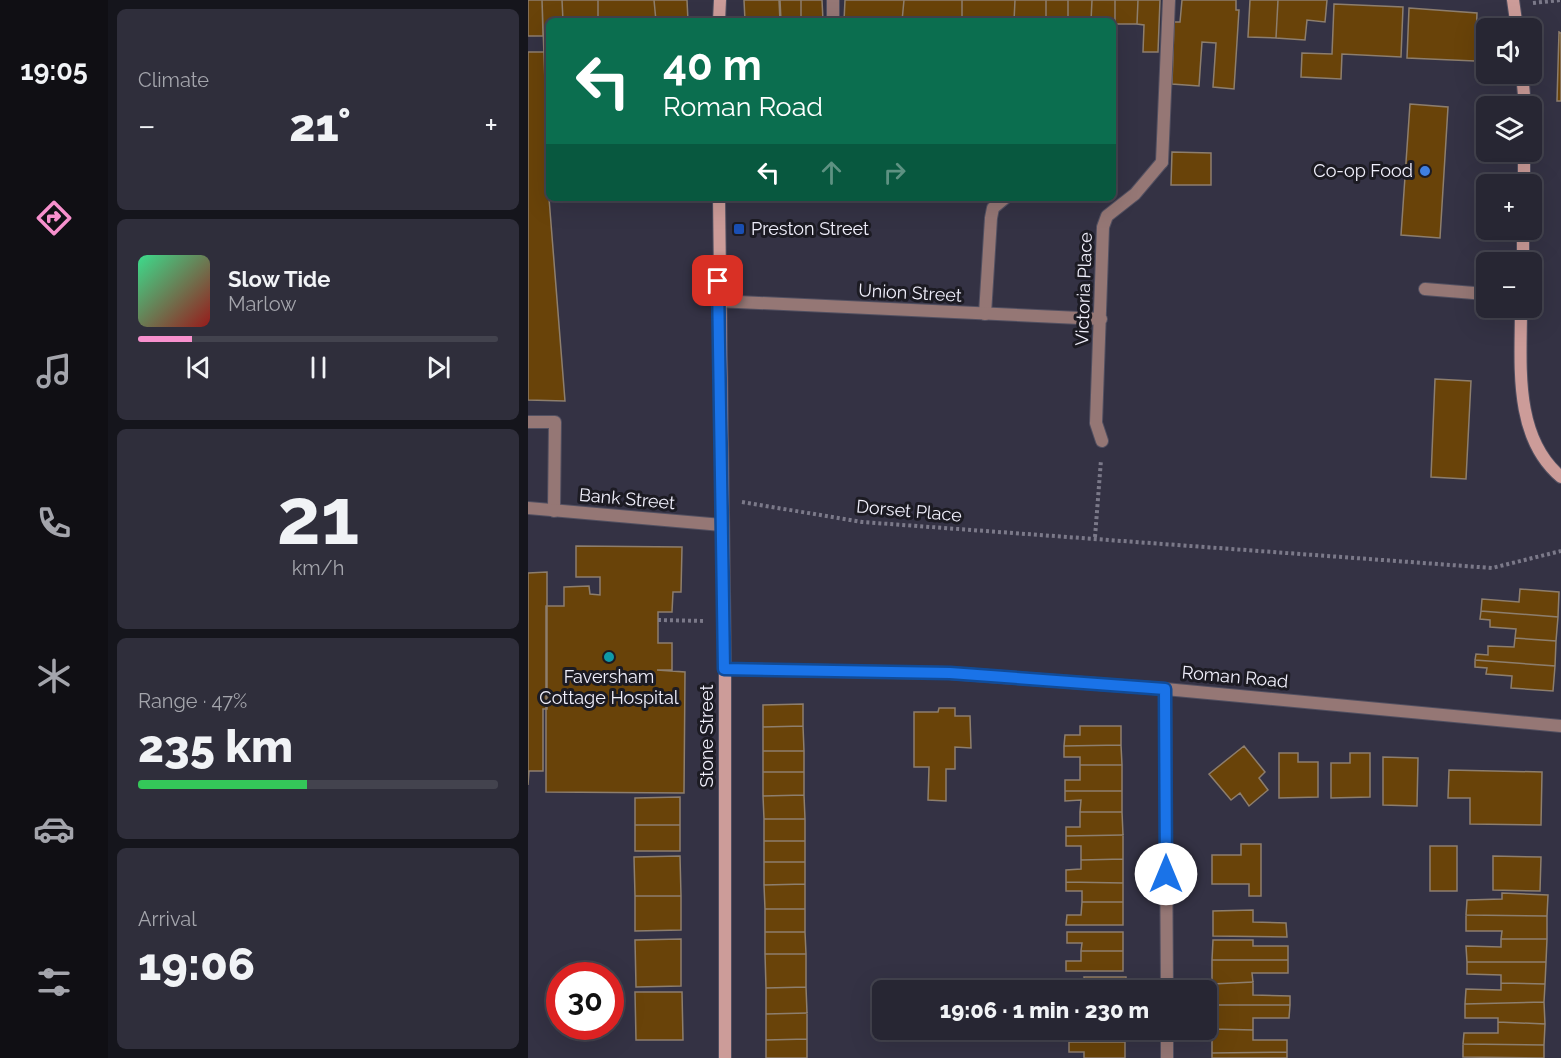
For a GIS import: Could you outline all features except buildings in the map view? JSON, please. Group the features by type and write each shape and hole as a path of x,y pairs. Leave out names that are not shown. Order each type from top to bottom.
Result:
{"street":[{"path":"719,18 720,0"},
{"path":"833,0 833,18"},
{"name":"Victoria Place","path":"1102,441 1096,423 1103,227 1107,216 1135,194 1162,162 1169,0"},
{"path":"1514,3 1516,18"},
{"name":"Stone Street","path":"718,201 724,621 725,1058"},
{"path":"985,314 992,203"},
{"path":"1425,289 1476,293"},
{"name":"Union Street","path":"718,301 1101,319"},
{"path":"1521,318 1521,383 1528,427 1552,470 1561,477"},
{"path":"528,422 555,422 554,511"},
{"name":"Bank Street","path":"528,508 723,525"},
{"name":"Roman Road","path":"724,669 950,673 1165,689 1561,726"},
{"path":"1165,689 1167,980"},
{"path":"1167,1040 1167,1058"}],"path":[{"path":"1514,3 1561,0"},
{"path":"1095,537 1102,441"},
{"name":"Dorset Place","path":"722,499 862,522 1095,537 1492,568 1561,550"},
{"path":"658,620 724,621"}],"place":[{"name":"Co-op Food","path":"1425,171"},
{"name":"Preston Street","path":"739,229"},
{"name":"Faversham Cottage Hospital","path":"609,657"}],"route":[{"path":"718,281 724,669 950,673 1165,689 1166,874"}]}
